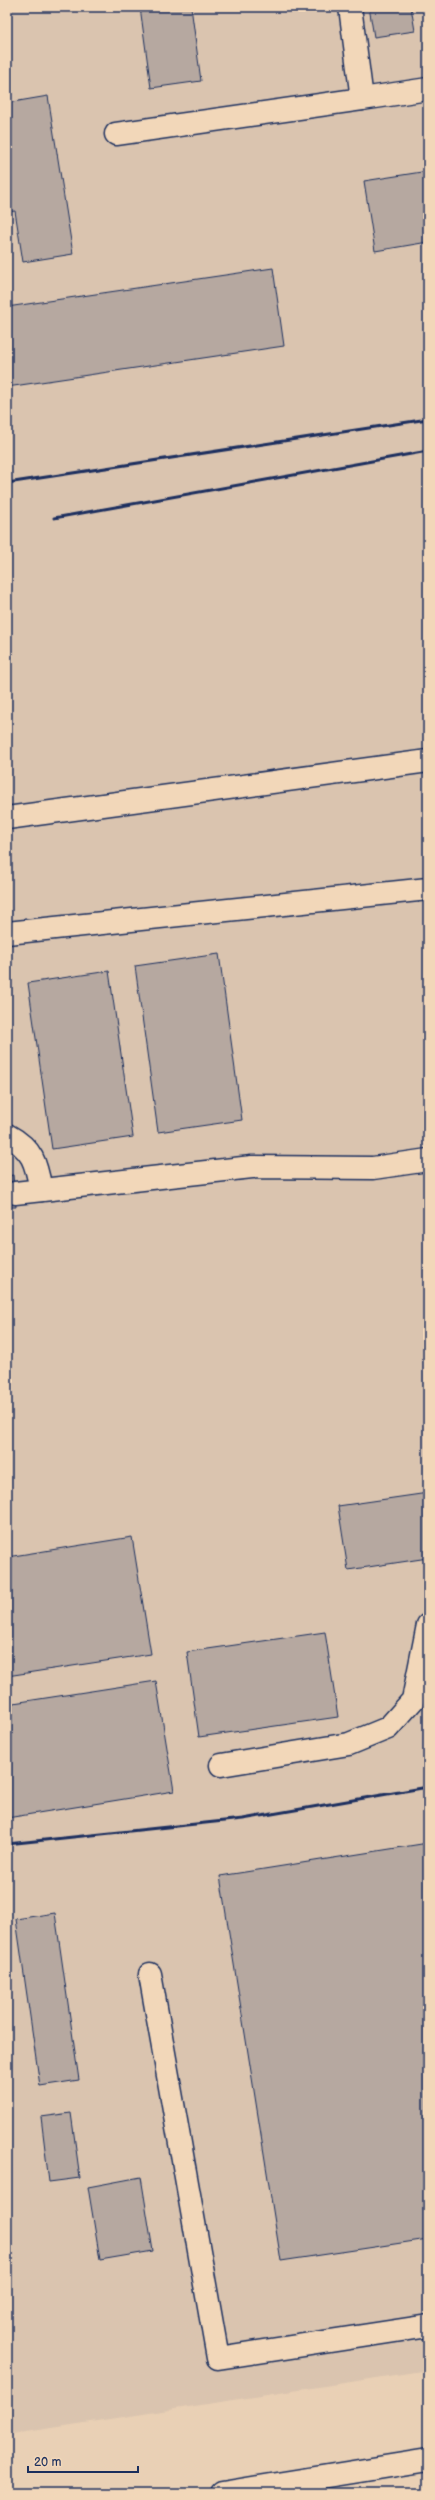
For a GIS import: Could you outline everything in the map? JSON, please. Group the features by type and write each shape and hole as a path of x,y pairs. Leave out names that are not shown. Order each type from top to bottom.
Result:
{"street":[{"path":"350,7 362,99"},
{"path":"116,134 428,89"},
{"path":"7,818 428,761"},
{"path":"7,933 428,889"},
{"path":"7,1135 29,1150 37,1167 41,1190"},
{"path":"15,1193 252,1167 373,1168 428,1160"},
{"path":"221,1765 349,1744 388,1728 413,1700 428,1625"},
{"path":"150,1974 218,2358 428,2326"},
{"path":"222,2493 428,2460"}],"shaded area":[{"path":"7,7 428,7 428,2370 7,2435"}],"building":[{"path":"140,7 191,7 201,81 151,88"},
{"path":"369,7 411,7 415,31 374,37"},
{"path":"48,96 73,254 23,262 15,211 7,212 7,103"},
{"path":"428,171 428,242 375,251 364,181"},
{"path":"273,268 284,346 7,387 7,307"},
{"path":"219,954 242,1120 158,1132 135,966"},
{"path":"109,971 133,1137 52,1149 28,983"},
{"path":"13,1175 16,1207 7,1207 7,1176"},
{"path":"428,1493 428,1558 348,1570 338,1506"},
{"path":"132,1537 151,1654 7,1676 7,1557"},
{"path":"325,1632 338,1717 199,1737 187,1652"},
{"path":"156,1681 174,1791 7,1818 7,1704"},
{"path":"428,1843 428,2239 281,2261 220,1876"},
{"path":"55,1913 79,2080 40,2086 16,1919"},
{"path":"71,2113 80,2178 49,2182 41,2117"},
{"path":"141,2177 153,2251 100,2260 88,2187"}],"railway":[{"path":"7,483 428,419"},
{"path":"54,518 428,451"},
{"path":"7,1844 243,1819 428,1787"}]}
